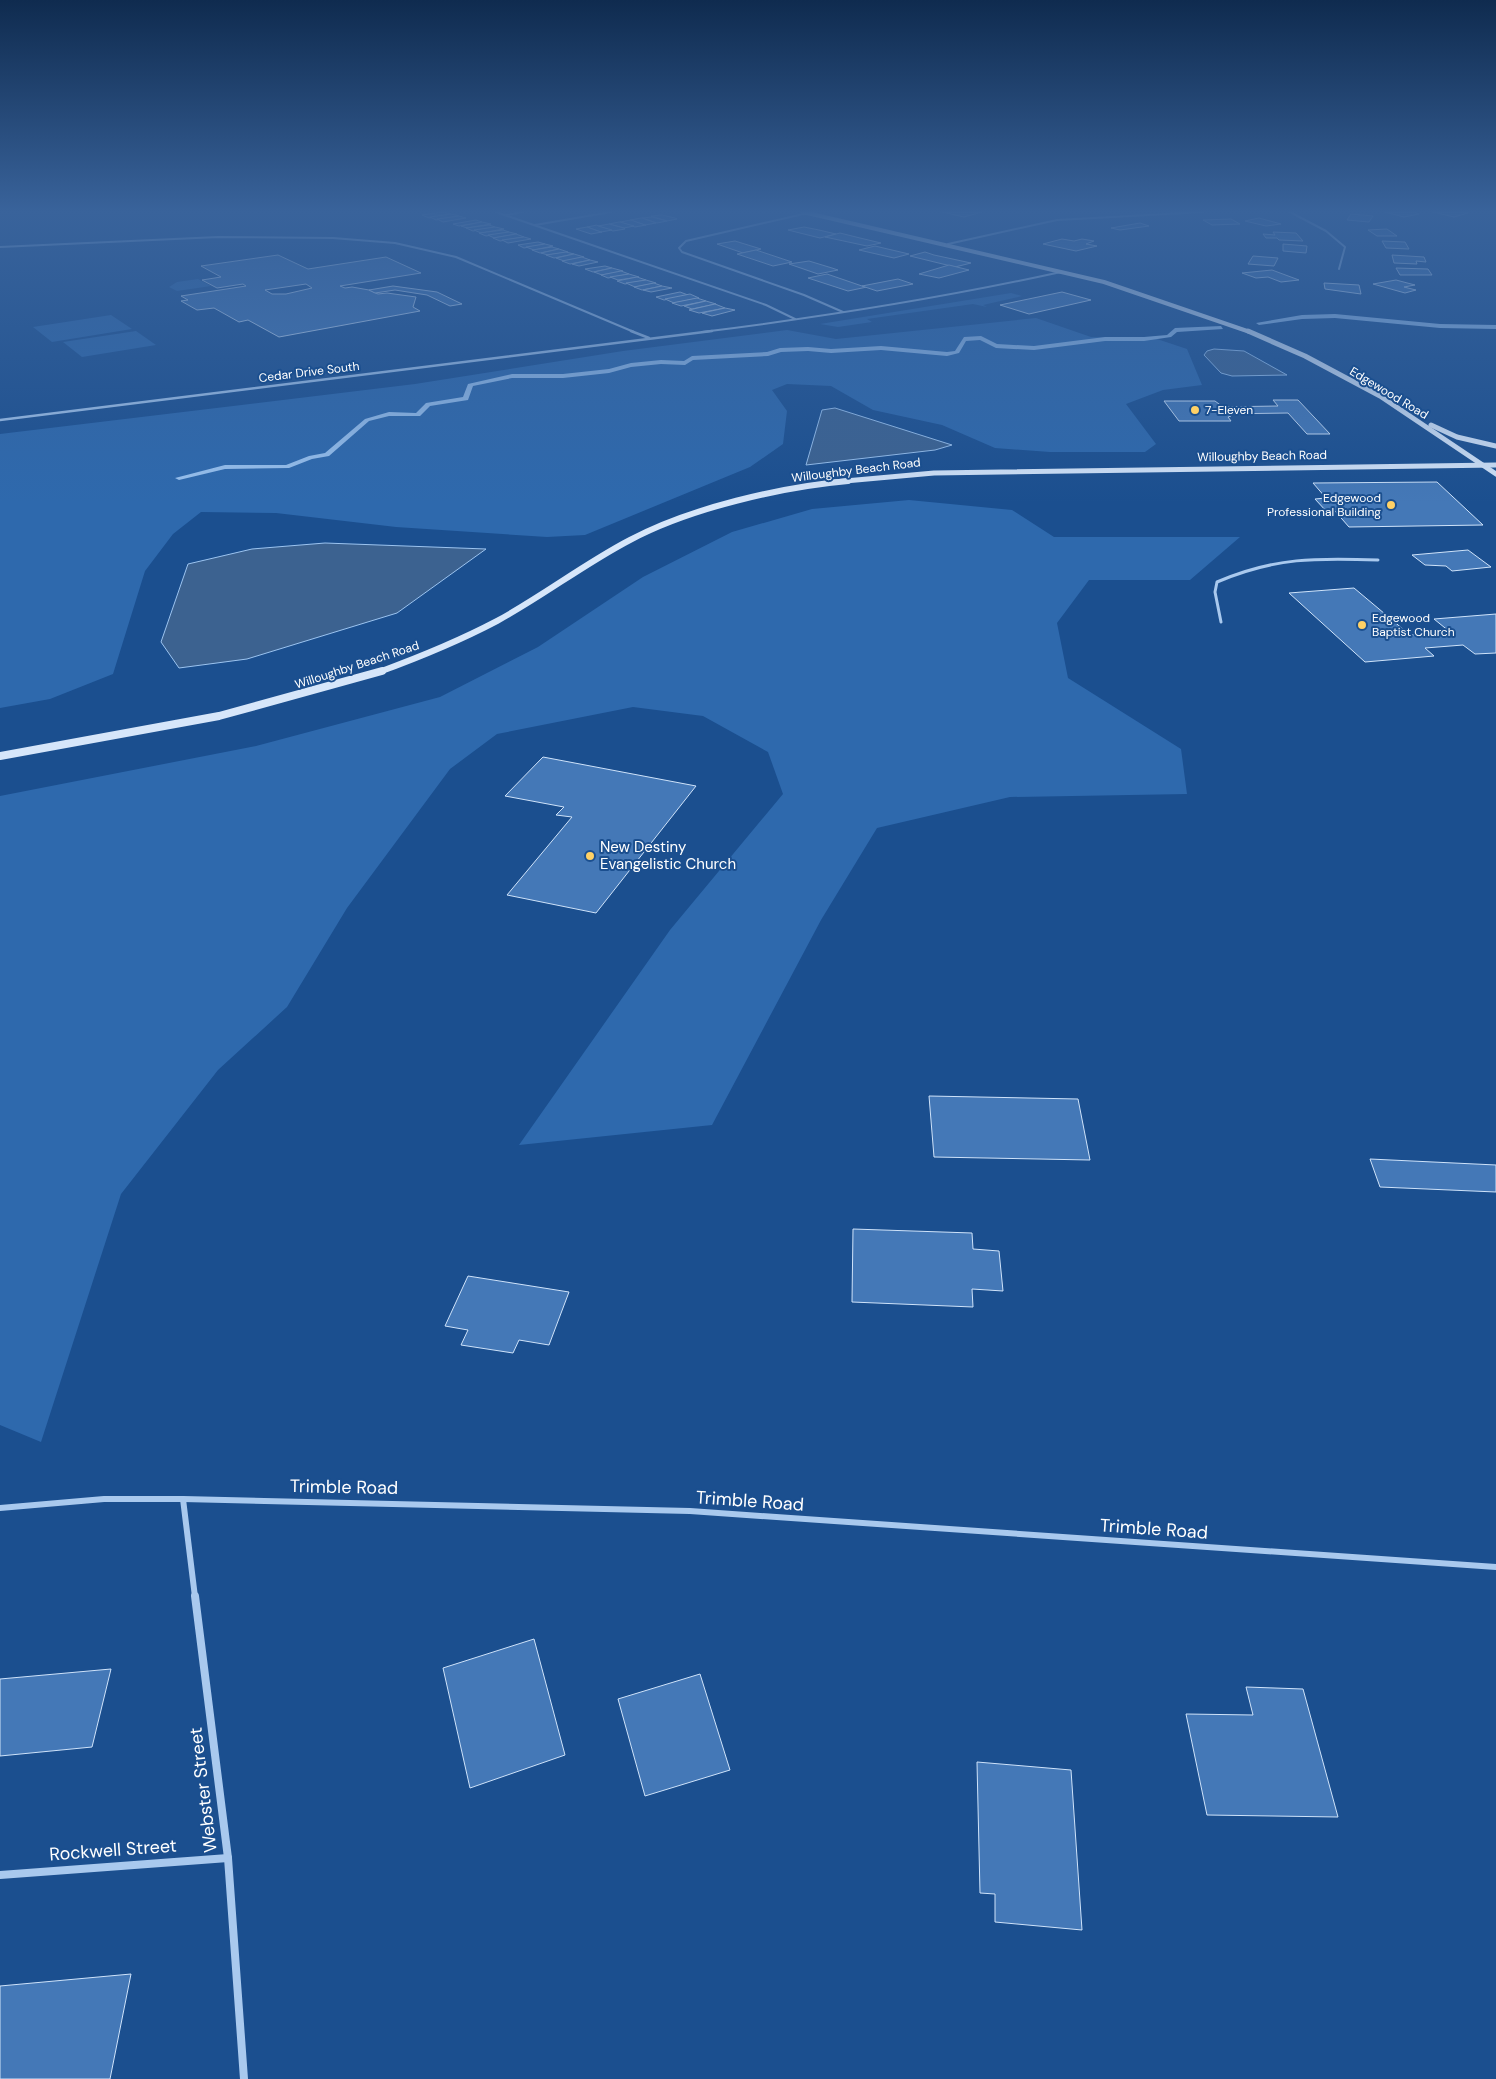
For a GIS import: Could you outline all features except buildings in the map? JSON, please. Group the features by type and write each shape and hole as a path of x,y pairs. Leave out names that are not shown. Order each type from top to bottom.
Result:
{"street":[{"path":"581,309 650,338"},
{"path":"776,309 796,320"},
{"path":"838,309 844,312"},
{"name":"Cedar Drive South","path":"0,420 796,320 863,309"},
{"name":"Edgewood Road","path":"1191,309 1233,324 1304,356 1380,396 1496,474"},
{"path":"1409,415 1457,437 1496,446"},
{"name":"Willoughby Beach Road","path":"0,756 219,716 365,677 429,654 498,620 630,540 673,521 764,494 825,482 934,473 1496,465"},
{"path":"1221,622 1215,592 1217,582 1241,570 1295,558 1378,560"},
{"name":"Trimble Road","path":"0,1508 104,1500 184,1499 690,1511 1496,1567"},
{"name":"Webster Street","path":"184,1499 228,1858 244,2079"},
{"name":"Rockwell Street","path":"0,1875 228,1858"}],"shaded area":[{"path":"912,309 938,309 867,319 872,322 838,327 820,324"},
{"path":"111,315 132,329 52,342 33,327"},
{"path":"1036,318 1091,337 1157,339 1187,349 1202,385 1163,390 1126,404 1156,444 1145,452 1050,452 995,448 942,425 873,410 831,386 787,384 772,390 787,411 783,444 750,467 585,535 547,537 396,527 276,513 201,512 173,534 145,571 113,674 50,699 0,708 0,434 415,384 623,351 787,330 836,339"},
{"path":"136,331 156,345 82,357 63,342"},
{"path":"1214,349 1244,351 1287,375 1232,376 1221,373 1204,355 1207,351"},
{"path":"835,408 952,445 935,450 806,465 822,410"},
{"path":"909,500 1012,510 1054,537 1240,537 1190,580 1089,580 1057,623 1068,678 1181,749 1187,794 1010,797 877,828 821,920 712,1125 519,1145 670,930 783,794 768,752 703,716 633,707 497,734 450,769 347,908 287,1007 218,1070 121,1194 41,1442 0,1425 0,796 256,746 440,697 538,647 643,577 732,532 812,509"},
{"path":"325,543 486,549 397,613 247,659 179,668 161,642 188,564 252,549"}],"waterway":[{"path":"1259,323 1302,317 1335,316 1440,326 1496,327"},
{"path":"179,478 225,467 287,467 311,457 327,455 367,420 389,414 418,415 428,404 466,399 470,385 512,376 563,376 609,371 631,365 661,362 685,363 692,358 768,354 780,350 808,349 831,351 881,348 947,354 957,352 964,339 981,338 996,346 1034,348 1105,339 1144,339 1169,336 1175,330 1221,328"}],"place":[{"name":"7-Eleven","path":"1195,410"},
{"name":"Edgewood Professional Building","path":"1391,505"},
{"name":"Edgewood Baptist Church","path":"1362,625"},
{"name":"New Destiny Evangelistic Church","path":"590,856"}]}
